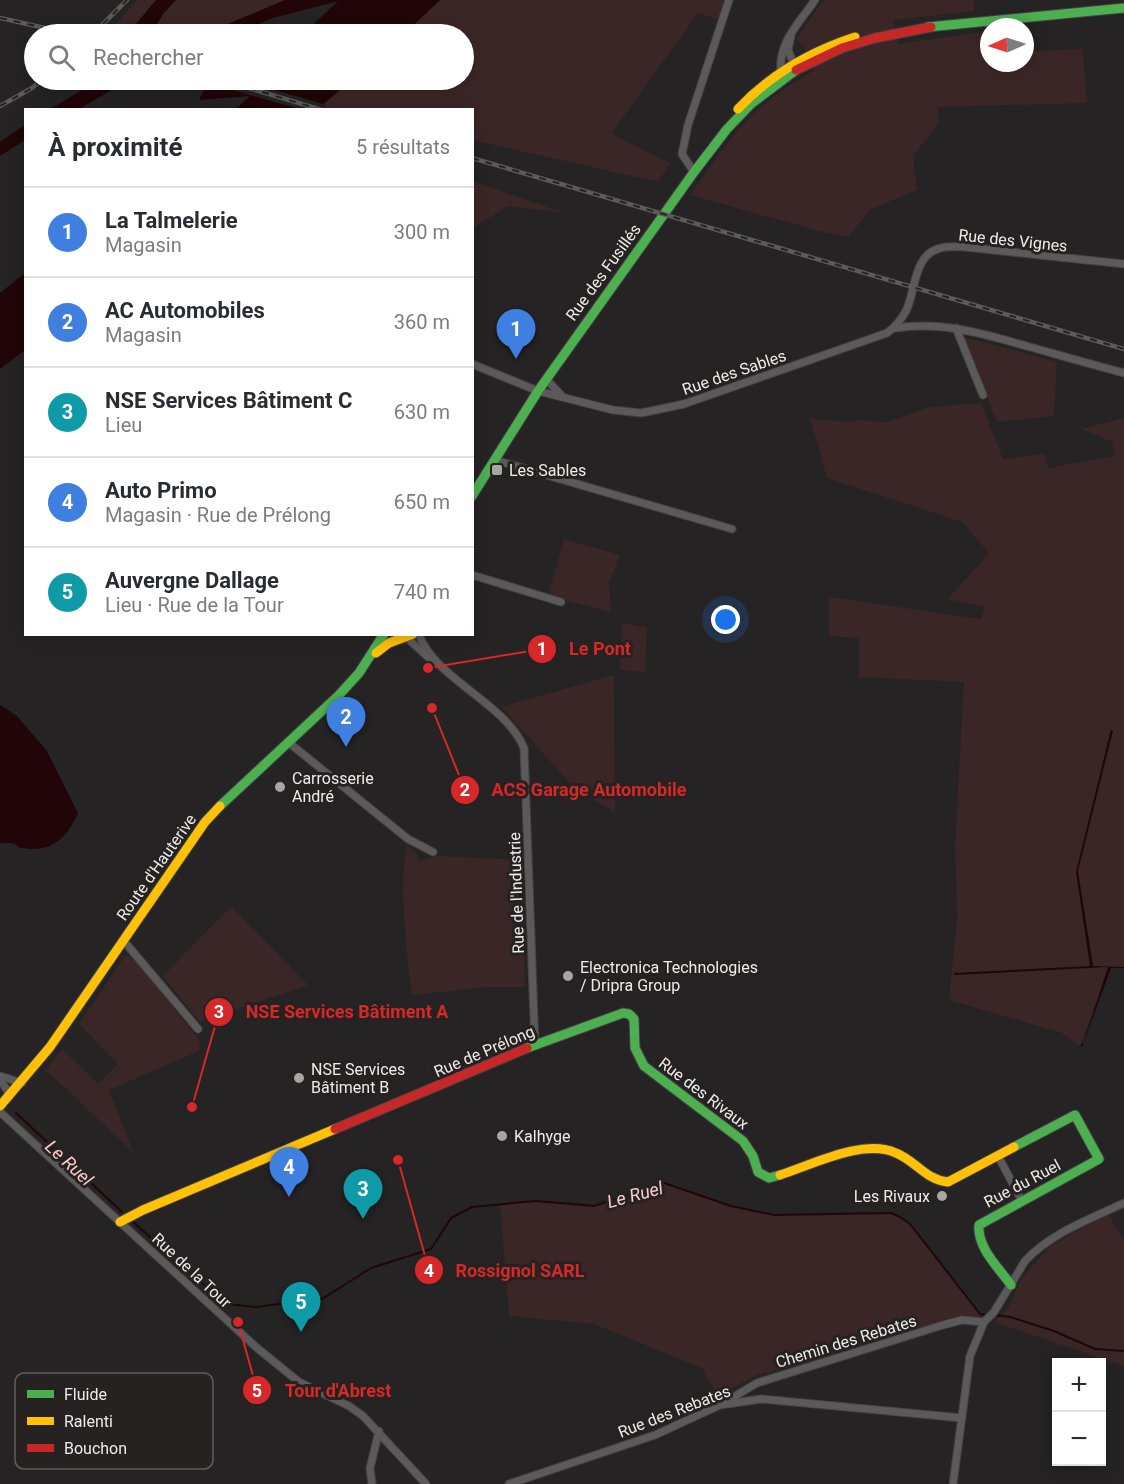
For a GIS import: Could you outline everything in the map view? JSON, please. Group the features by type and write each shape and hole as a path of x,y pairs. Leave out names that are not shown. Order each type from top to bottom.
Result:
{"main road":[{"name":"Rue des Fusillés","path":"538,391 694,172 724,126 747,99 782,72 842,48 875,38 931,27 1124,8"},
{"name":"Rue des Fusillés","path":"694,172 751,104 795,66"},
{"path":"474,493 538,391"},
{"name":"Route d'Hauterive","path":"363,668 383,636"},
{"name":"Route d'Hauterive","path":"0,1106 22,1083 50,1047 205,822 339,695 376,652 404,636"},
{"name":"Rue de Prélong","path":"120,1222 143,1210 535,1045 622,1013 629,1014"},
{"name":"Rue des Rivaux","path":"629,1014 634,1019 635,1048 644,1066 743,1141 762,1176 772,1177 849,1153 870,1149 898,1152 911,1160 930,1178 937,1182 948,1182 1075,1115"},
{"name":"Rue du Ruel","path":"1011,1285 981,1243 977,1230 982,1222 1099,1159 1075,1115"}],"street":[{"path":"694,172 682,154 688,124 729,0"},
{"path":"751,104 782,72 782,48 815,0"},
{"path":"792,33 788,50 795,66"},
{"name":"Rue des Vignes","path":"905,313 923,260 932,251 940,248 965,247 1124,264"},
{"path":"905,313 920,324"},
{"name":"Rue des Sables","path":"474,365 538,391 624,412 658,410 684,404 877,338 894,328 905,313"},
{"path":"894,328 920,324 956,328 1124,374"},
{"path":"956,328 983,395"},
{"path":"546,379 561,395"},
{"path":"495,460 732,529"},
{"path":"474,576 561,602"},
{"name":"Rue de l'Industrie","path":"404,636 444,667"},
{"name":"Rue de l'Industrie","path":"420,636 425,649 513,728 524,748 535,1045"},
{"path":"288,742 408,839 433,852"},
{"path":"123,940 198,1029"},
{"path":"0,1078 22,1083"},
{"path":"0,1078 9,1097"},
{"name":"Rue de la Tour","path":"0,1112 255,1347 289,1375 349,1406 379,1431 426,1484"},
{"path":"998,1156 1022,1201"},
{"path":"953,1484 970,1356 984,1322 994,1312 1025,1261 1046,1243 1124,1203"},
{"name":"Chemin des Rebates","path":"720,1405 757,1383 943,1325 962,1320 984,1322"},
{"name":"Rue des Rebates","path":"509,1484 655,1435 720,1405 761,1399 962,1418"},
{"path":"372,1484 370,1468 379,1431"}],"shaded area":[{"path":"137,0 285,0 228,24 116,24"},
{"path":"156,0 176,0 157,24 136,24"},
{"path":"285,0 440,0 415,24 314,24 338,1 259,24 228,24"},
{"path":"440,0 726,0 719,20 698,13 611,134 670,163 658,182 474,140 474,108 319,108 340,90 474,90 474,24 415,24"},
{"path":"823,0 974,0 974,11 893,20 898,44 980,32 980,72 1034,72 1034,51 1083,49 1087,103 938,107 938,124 913,156 917,190 871,209 848,237 690,195 728,143 760,107 815,70 805,48 796,40"},
{"path":"82,90 112,90 81,108 52,108"},
{"path":"204,90 340,90 318,108 237,108 250,96 199,100"},
{"path":"24,126 24,141 0,156 0,142"},
{"path":"474,181 564,213 508,206 474,227"},
{"path":"24,274 24,351 0,369 0,293"},
{"path":"964,337 1057,362 1054,416 997,422"},
{"path":"981,403 1003,459 1044,454 1048,468 1115,456 1112,442 1082,429 1124,418 1124,968 1109,968 1080,1046 1062,1033 949,1000 957,917 955,845 964,682 859,677 859,638 829,636 829,597 981,619 985,607 948,599 989,553 962,522 827,478 810,419 888,422 930,407"},
{"path":"564,539 620,555 609,582 611,612 548,596"},
{"path":"622,622 647,628 645,672 620,670"},
{"path":"614,675 615,813 572,785 501,707"},
{"path":"0,705 17,716 47,751 78,813 69,830 50,846 33,849 11,843 0,843"},
{"path":"1111,729 1113,731 1078,871 1093,966 1124,968 1111,968 1082,1047 1080,1046 1084,1041 1108,967 954,975 954,973 1090,966 1076,872"},
{"path":"406,845 416,853 419,861 437,856 520,860 525,987 488,987 412,995 403,901"},
{"path":"231,906 308,985 200,1022 163,976"},
{"path":"125,956 132,956 200,1041 199,1051 109,1090 133,1152 46,1070 62,1049 98,1084 118,1064 79,1024"},
{"path":"664,1183 731,1206 774,1215 891,1213 910,1224 980,1314 975,1320 962,1320 835,1357 757,1375 717,1396 702,1368 594,1324 509,1316 500,1204 535,1201 594,1206"},
{"path":"1108,1214 1124,1240 1124,1366 1106,1358 994,1322 1008,1308 1022,1278 1050,1246"}],"pier":[{"path":"233,90 274,90 327,105 324,108 296,108"}],"waterway":[{"name":"Le Ruel","path":"16,1113 122,1212"},
{"name":"Le Ruel","path":"228,1304 255,1307 322,1299 371,1268 431,1249 451,1218 472,1207 535,1201 594,1206 664,1183 731,1206 774,1215 891,1213 910,1224 980,1314 988,1315"},
{"name":"Le Ruel","path":"132,1221 218,1297"},
{"name":"Le Ruel","path":"995,1315 1010,1317 1054,1331 1095,1349 1124,1351"}],"railway":[{"path":"103,24 127,0"},
{"path":"0,18 27,24"},
{"path":"0,106 28,90"},
{"path":"255,90 315,108"},
{"path":"474,159 1124,349"}],"traffic: fast":[{"path":"928,27 1124,8"},
{"path":"474,493 538,391 694,172 727,129 751,104 796,70"},
{"path":"220,806 339,695 359,673 383,636"},
{"path":"527,1048 623,1013 629,1014 634,1019 635,1048 644,1066 743,1141 753,1156 758,1172 769,1178 780,1175"},
{"path":"1011,1285 985,1250 981,1242 979,1225 1099,1159 1075,1115 1014,1147"}],"traffic: slow":[{"path":"738,109 777,75 806,57 855,37"},
{"path":"376,653 389,643 408,636"},
{"path":"0,1106 50,1047 205,822 220,806"},
{"path":"120,1222 143,1210 335,1129"},
{"path":"780,1175 853,1151 883,1149 903,1156 933,1178 948,1182 1014,1147"}],"traffic: jam":[{"path":"796,70 842,48 875,38 931,27"},
{"path":"335,1129 527,1048"}],"place":[{"name":"La Talmelerie","path":"516,359"},
{"name":"Les Sables","path":"497,470"},
{"name":"Le Pont","path":"428,668"},
{"name":"ACS Garage Automobile","path":"432,708"},
{"name":"AC Automobiles","path":"346,747"},
{"name":"Carrosserie André","path":"280,787"},
{"name":"Electronica Technologies / Dripra Group","path":"568,976"},
{"name":"NSE Services Bâtiment B","path":"299,1078"},
{"name":"NSE Services Bâtiment A","path":"192,1107"},
{"name":"Kalhyge","path":"502,1136"},
{"name":"Rossignol SARL","path":"398,1160"},
{"name":"Les Rivaux","path":"942,1196"},
{"name":"Auto Primo","path":"289,1197"},
{"name":"NSE Services Bâtiment C","path":"363,1219"},
{"name":"Tour d'Abrest","path":"238,1322"},
{"name":"Auvergne Dallage","path":"301,1332"}]}
